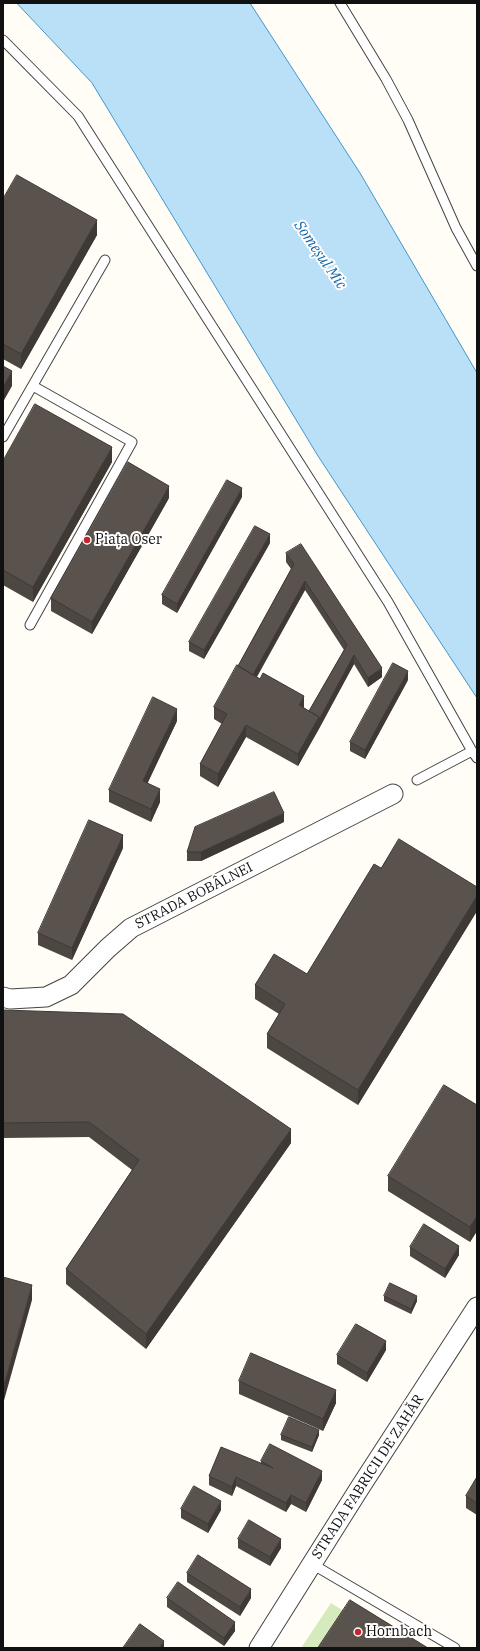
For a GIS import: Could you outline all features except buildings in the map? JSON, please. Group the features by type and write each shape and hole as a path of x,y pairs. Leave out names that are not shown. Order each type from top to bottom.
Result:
{"street":[{"name":"STRADA BOBÂLNEI","path":"3,997 10,999 46,997 70,985 108,948 132,928 393,794"},
{"name":"STRADA FABRICII DE ZAHĂR","path":"260,1648 312,1564 477,1307"}],"lane":[{"path":"340,3 386,79 408,120 456,228 477,266"},
{"path":"3,40 78,116 388,602 475,755 417,780"},
{"path":"3,437 105,260"},
{"path":"30,625 132,442 32,386"},
{"path":"312,1564 455,1648"}],"green space":[{"path":"331,1603 350,1615 328,1648 301,1648"}],"water":[{"name":"Someșul Mic","path":"17,3 250,3 360,173 477,373 477,698 318,456 92,83"}],"place":[{"name":"Piața Oser","path":"87,540"},
{"name":"Hornbach","path":"358,1632"}]}
